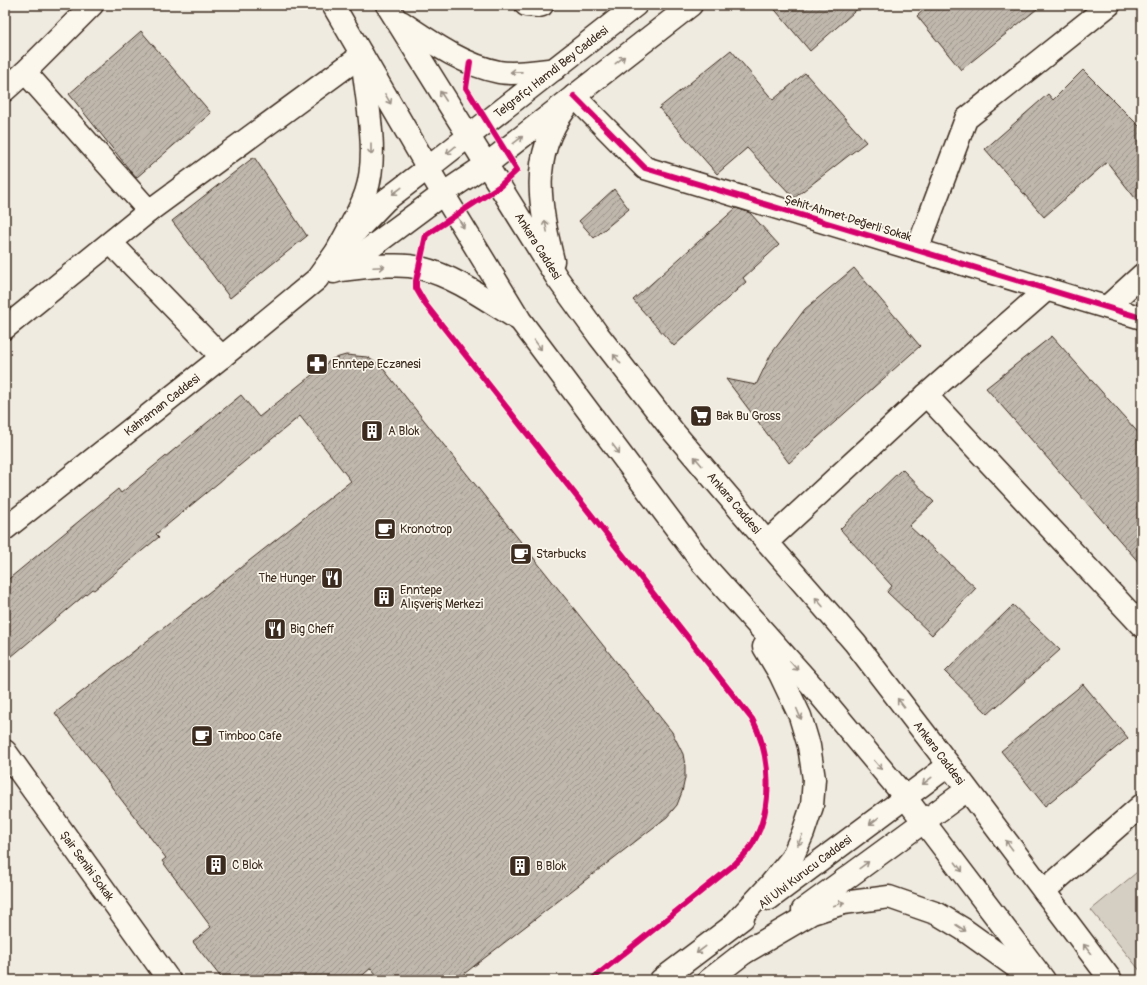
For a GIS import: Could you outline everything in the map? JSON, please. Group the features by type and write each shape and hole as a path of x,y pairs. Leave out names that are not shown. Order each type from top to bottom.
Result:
{"main road":[{"path":"5,90 92,5"},
{"path":"333,5 428,168 520,320 702,564 749,622 780,674 800,716 809,746 814,779 812,806 803,833 792,858 770,885 732,926"},
{"path":"526,5 542,5"},
{"name":"Telgrafçı Hamdi Bey Caddesi","path":"428,168 636,5"},
{"path":"444,193 487,164 691,5"},
{"path":"917,250 966,119 1109,5"},
{"path":"391,11 436,45 479,66 500,73 555,69"},
{"name":"Ankara Caddesi","path":"391,11 557,278 599,336 672,430 855,643 1111,980"},
{"path":"5,328 149,211 362,55"},
{"path":"362,55 370,131 370,176 366,192 339,260 419,267 437,273 520,320"},
{"path":"25,72 149,211"},
{"path":"557,278 549,243 541,194 540,186 542,161 547,141 556,120 574,96"},
{"name":"Şehit Ahmet Değerli Sokak","path":"574,96 645,168 1142,318"},
{"name":"Kahraman Caddesi","path":"339,260 386,200 428,168"},
{"name":"Kahraman Caddesi","path":"5,529 222,357 339,260 444,193"},
{"path":"110,243 222,357"},
{"path":"1107,307 1142,275"},
{"path":"767,542 926,396 1047,289"},
{"path":"926,396 1142,626"},
{"path":"702,564 814,688 924,821 1044,980"},
{"name":"Şair Senihi Sokak","path":"5,751 169,980"},
{"name":"Ali Ulvi Kurucu Caddesi","path":"661,980 949,765"},
{"path":"709,980 742,954 967,790"},
{"path":"1044,891 1142,805"},
{"path":"742,954 812,913 843,903 889,897 938,914 963,929 1034,980"}],"shaded area":[{"path":"1142,868 1142,973 1091,910"}],"building":[{"path":"771,5 862,5 810,51"},
{"path":"929,5 1042,5 961,70 917,16"},
{"path":"141,31 211,113 136,178 69,94"},
{"path":"731,50 773,100 805,73 866,142 794,198 747,148 717,174 659,108"},
{"path":"1083,70 1142,129 1142,207 1107,162 1044,217 985,149 1048,94 1053,100"},
{"path":"254,157 307,236 230,298 172,221"},
{"path":"614,189 629,209 594,238 579,221"},
{"path":"736,208 750,213 779,245 743,278 746,282 674,346 633,300"},
{"path":"854,268 920,346 789,463 726,379 756,385 771,354 805,309"},
{"path":"1052,336 1142,437 1142,566 986,388"},
{"name":"Enntepe Alışveriş Merkezi","path":"346,355 367,357 381,366 672,732 683,754 685,778 677,805 667,817 456,980 381,980 371,968 357,980 223,980 193,942 211,927 162,861 166,858 55,713 351,481 300,416 156,534 159,537 94,590 92,589 5,662 5,582 118,489 121,493 241,395 259,417 332,359"},
{"path":"902,469 934,502 909,526 976,588 932,635 887,592 892,586 840,529"},
{"path":"1013,605 1060,650 988,714 945,672"},
{"path":"1083,684 1128,738 1045,806 1001,751"}],"cycle path":[{"path":"470,62 466,88 517,170 500,186 426,235 416,281 416,288 426,305 752,719 763,748 766,764 768,781 764,813 760,829 747,852 735,864 591,980"},
{"path":"574,96 645,168 1142,318"}],"place":[{"name":"Enntepe Eczanesi","path":"317,364"},
{"name":"Bak Bu Gross","path":"701,416"},
{"name":"A Blok","path":"372,431"},
{"name":"Kronotrop","path":"385,529"},
{"name":"Starbucks","path":"521,554"},
{"name":"The Hunger","path":"332,578"},
{"name":"Enntepe Alışveriş Merkezi","path":"384,597"},
{"name":"Big Cheff","path":"275,629"},
{"name":"Timboo Cafe","path":"202,736"},
{"name":"C Blok","path":"216,865"},
{"name":"B Blok","path":"520,866"}]}
